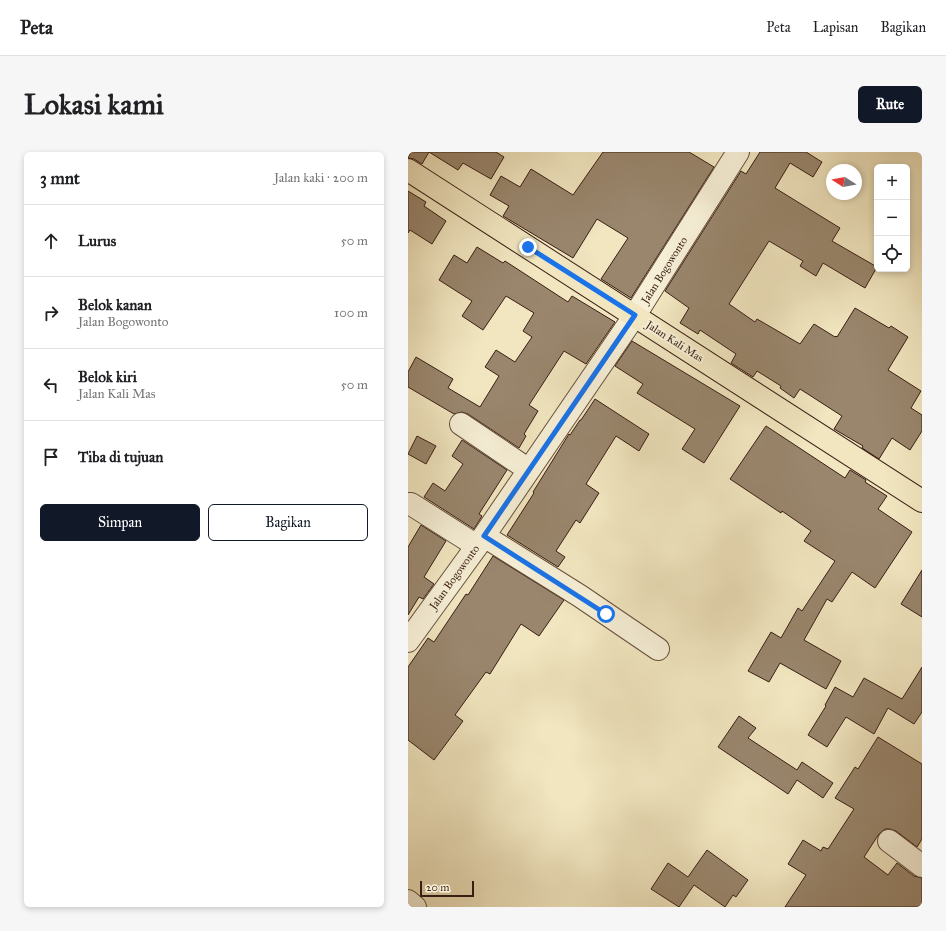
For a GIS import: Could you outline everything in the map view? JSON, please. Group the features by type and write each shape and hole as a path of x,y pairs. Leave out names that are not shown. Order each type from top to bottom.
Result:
{"main road":[{"name":"Jalan Kali Mas","path":"408,170 922,501"}],"street":[{"name":"Jalan Bogowonto","path":"408,641 480,541 635,315 738,152"},
{"path":"461,424 529,470"},
{"path":"408,504 411,504 580,596 658,649"},
{"path":"889,841 922,866"},
{"path":"408,901 415,907"}],"building":[{"path":"411,152 429,152 422,164 414,159 408,158"},
{"path":"429,152 496,152 504,157 491,179 463,163 458,170"},
{"path":"603,152 689,152 714,167 631,298 601,279 628,238 597,219 573,258 503,216 509,206 490,195 501,176 520,187 531,169 573,195"},
{"path":"760,152 806,152 822,162 813,177 790,163 775,188 840,228 832,241 874,265 874,272 865,288 823,263 816,276 800,266 803,261 769,241 729,304 755,322 757,319 800,344 814,324 837,337 855,308 889,328 891,326 908,337 888,370 921,391 911,408 922,415 922,431 910,450 892,438 879,459 862,448 863,446 834,429 842,416 800,389 794,398 780,388 781,386 757,371 753,377 731,363 736,354 700,330 698,334 680,323 689,308 665,291 741,171 746,174"},
{"path":"408,191 426,202 424,206 446,221 432,244 410,230 408,233"},
{"path":"477,247 503,263 505,261 568,302 572,296 615,322 586,364 564,351 529,405 538,411 524,434 526,436 519,448 468,414 462,412 454,414 408,387 408,372 416,357 453,379 448,388 480,407 499,376 485,367 496,350 515,362 532,337 523,331 534,313 506,296 483,330 462,316 472,301 439,280 454,255 467,263"},
{"path":"632,341 740,406 704,463 682,449 695,429 637,393 643,384 615,366"},
{"path":"595,399 649,434 639,451 616,436 586,484 599,493 580,523 576,520 556,551 565,557 558,567 507,535 569,434 570,435"},
{"path":"766,426 845,478 850,470 866,480 865,482 887,496 878,509 912,532 875,588 852,572 832,602 827,599 804,640 841,661 826,689 780,663 769,682 748,671 771,632 781,638 798,608 802,611 835,561 804,541 811,531 730,479"},
{"path":"417,436 436,446 426,464 408,454"},
{"path":"462,440 507,470 479,514 482,516 474,529 424,497 433,483 445,491 463,464 452,456"},
{"path":"421,525 446,541 424,577 434,584 423,599 419,597 408,615 408,547"},
{"path":"493,556 564,600 539,636 521,624 490,674 486,672 455,715 463,721 434,760 408,740 408,667 428,638 434,642 466,594 468,595"},
{"path":"922,570 922,617 901,604"},
{"path":"922,667 922,712 914,724 888,708 874,734 846,717 827,747 808,735 826,706 825,705 835,687 853,697 864,678 902,699"},
{"path":"739,716 756,728 748,738 797,770 802,762 833,783 823,798 797,780 788,794 718,747"},
{"path":"878,737 922,764 922,839 917,847 896,831 885,829 879,834 864,857 888,875 897,863 914,876 922,878 922,907 785,907 806,875 788,864 803,840 821,851 823,847 828,849 854,809 835,798 855,767 858,769"},
{"path":"707,850 748,880 736,897 733,895 725,907 694,885 679,907 651,889 668,863 688,877"}],"route":[{"path":"528,247 635,315 484,536 606,614"}]}
